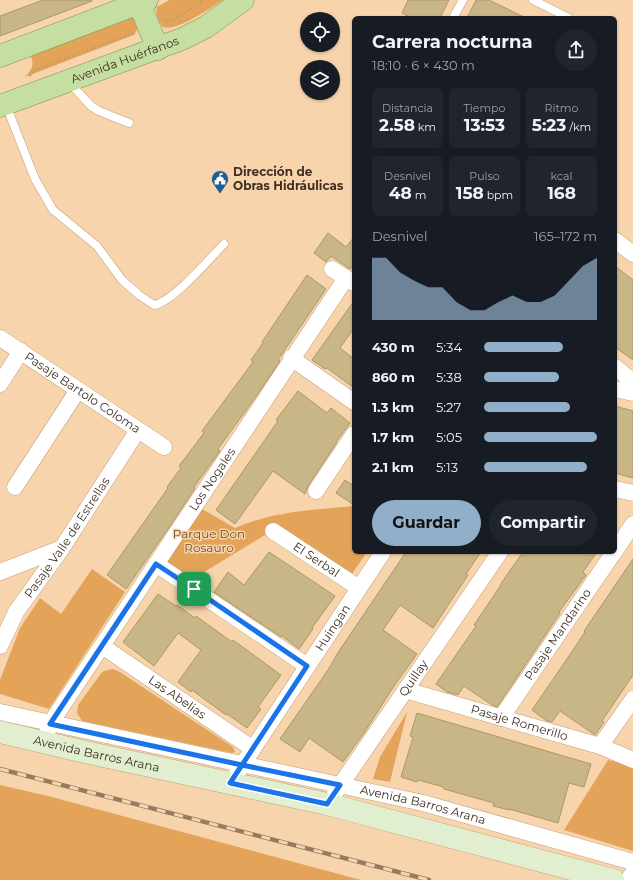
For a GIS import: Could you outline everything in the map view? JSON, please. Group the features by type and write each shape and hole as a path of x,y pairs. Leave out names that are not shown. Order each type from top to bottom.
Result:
{"main road":[{"name":"Avenida Huérfanos","path":"3,105 182,39 206,26 243,0"},
{"path":"0,56 143,2 149,27 158,49"},
{"name":"Avenida Barros Arana","path":"0,732 47,733 230,783 327,804 613,880"}],"street":[{"path":"617,242 633,254"},
{"path":"332,269 350,280"},
{"name":"Los Nogales","path":"47,733 102,646 291,358 350,280"},
{"name":"Pasaje Bartolo Coloma","path":"0,338 164,448"},
{"path":"0,384 21,351"},
{"path":"291,358 352,401"},
{"path":"617,369 633,382"},
{"path":"617,389 633,393"},
{"path":"14,487 78,390"},
{"name":"Pasaje Valle de Estrellas","path":"0,646 16,612 62,548 138,430"},
{"path":"316,491 352,437"},
{"path":"617,489 633,493"},
{"name":"Pasaje Mandarino","path":"617,548 633,524"},
{"name":"El Serbal","path":"273,531 359,588"},
{"path":"0,572 62,548"},
{"name":"Huingan","path":"230,783 382,554"},
{"name":"Quillay","path":"327,804 499,554"},
{"name":"Pasaje Mandarino","path":"501,718 613,554"},
{"path":"156,564 307,666"},
{"name":"Las Abelias","path":"102,646 253,749"},
{"name":"Pasaje Romerillo","path":"405,690 600,746 633,760"},
{"path":"600,746 633,699"},
{"name":"Avenida Barros Arana","path":"0,712 47,733 242,765 423,802 633,862"},
{"path":"628,880 633,873"}],"lane":[{"path":"454,16 463,0"},
{"path":"533,0 565,16"},
{"path":"68,81 96,108 129,123"},
{"path":"3,105 35,179 53,210 97,246 122,280 139,295 154,305 161,304 190,280 224,244"}],"path":[{"path":"29,79 32,71 179,17 202,0"}],"green space":[{"path":"169,0 223,0 185,23 169,28 163,27 160,23 157,7"},
{"path":"129,10 138,25 134,35 25,77 32,67 30,55"},
{"name":"Parque Don Rosauro","path":"352,506 352,554 366,554 352,574 280,526 191,580 166,562 202,509 235,528 265,518 308,510"},
{"path":"92,569 125,592 49,709 0,694 0,680 20,628 40,598 61,614"},
{"path":"113,669 120,672 233,747 235,752 232,753 82,721 77,713 78,705 102,672"},
{"path":"407,712 390,782 373,779 380,757"},
{"path":"608,760 625,764 633,769 633,851 564,830"},
{"path":"0,785 48,796 361,880 0,880"}],"building":[{"path":"43,0 92,1 0,36 0,16"},
{"path":"408,0 449,0 441,16 407,16 402,13"},
{"path":"476,0 489,0 522,16 468,16"},
{"path":"328,233 346,247 352,240 352,266 350,269 331,256 326,262 314,253"},
{"path":"617,268 633,280 633,360 617,348"},
{"path":"307,275 326,289 278,360 280,361 218,449 220,451 194,487 195,488 170,526 126,589 107,575 168,488 167,487 181,468 179,466 204,433 202,431 253,362 251,360 263,343 262,342"},
{"path":"352,304 352,331 340,348 352,357 352,387 327,368 325,369 312,360"},
{"path":"298,391 327,413 331,408 350,423 308,486 305,494 273,471 235,524 216,510 278,421 276,420"},
{"path":"617,407 633,411 633,478 617,474"},
{"path":"345,480 352,485 352,504 336,493"},
{"path":"269,552 335,596 299,649 282,636 281,637 214,592 228,572 244,585"},
{"path":"405,554 480,554 466,574 468,575 433,628 400,605 383,630 417,654 343,762 309,738 300,752 280,739 328,670 339,651"},
{"path":"522,554 596,554 583,572 586,575 559,612 560,613 497,707 464,686 458,695 447,692 436,684 476,626 474,625"},
{"path":"633,559 633,675 602,721 604,722 595,735 560,711 552,722 547,721 532,710"},
{"path":"158,594 195,618 196,616 232,642 233,640 281,675 258,707 261,709 247,728 178,682 201,650 178,633 154,666 123,642"},
{"path":"417,713 591,764 584,787 569,783 558,823 493,806 494,803 444,789 444,787 418,780 417,782 401,777 413,737 410,736"}],"railway":[{"path":"0,769 429,880"}],"place":[{"name":"Dirección de Obras Hidráulicas","path":"220,194"}],"route":[{"path":"194,589 156,564 50,724 242,765 230,783 327,804 340,785 242,765 307,666 194,589"}]}
